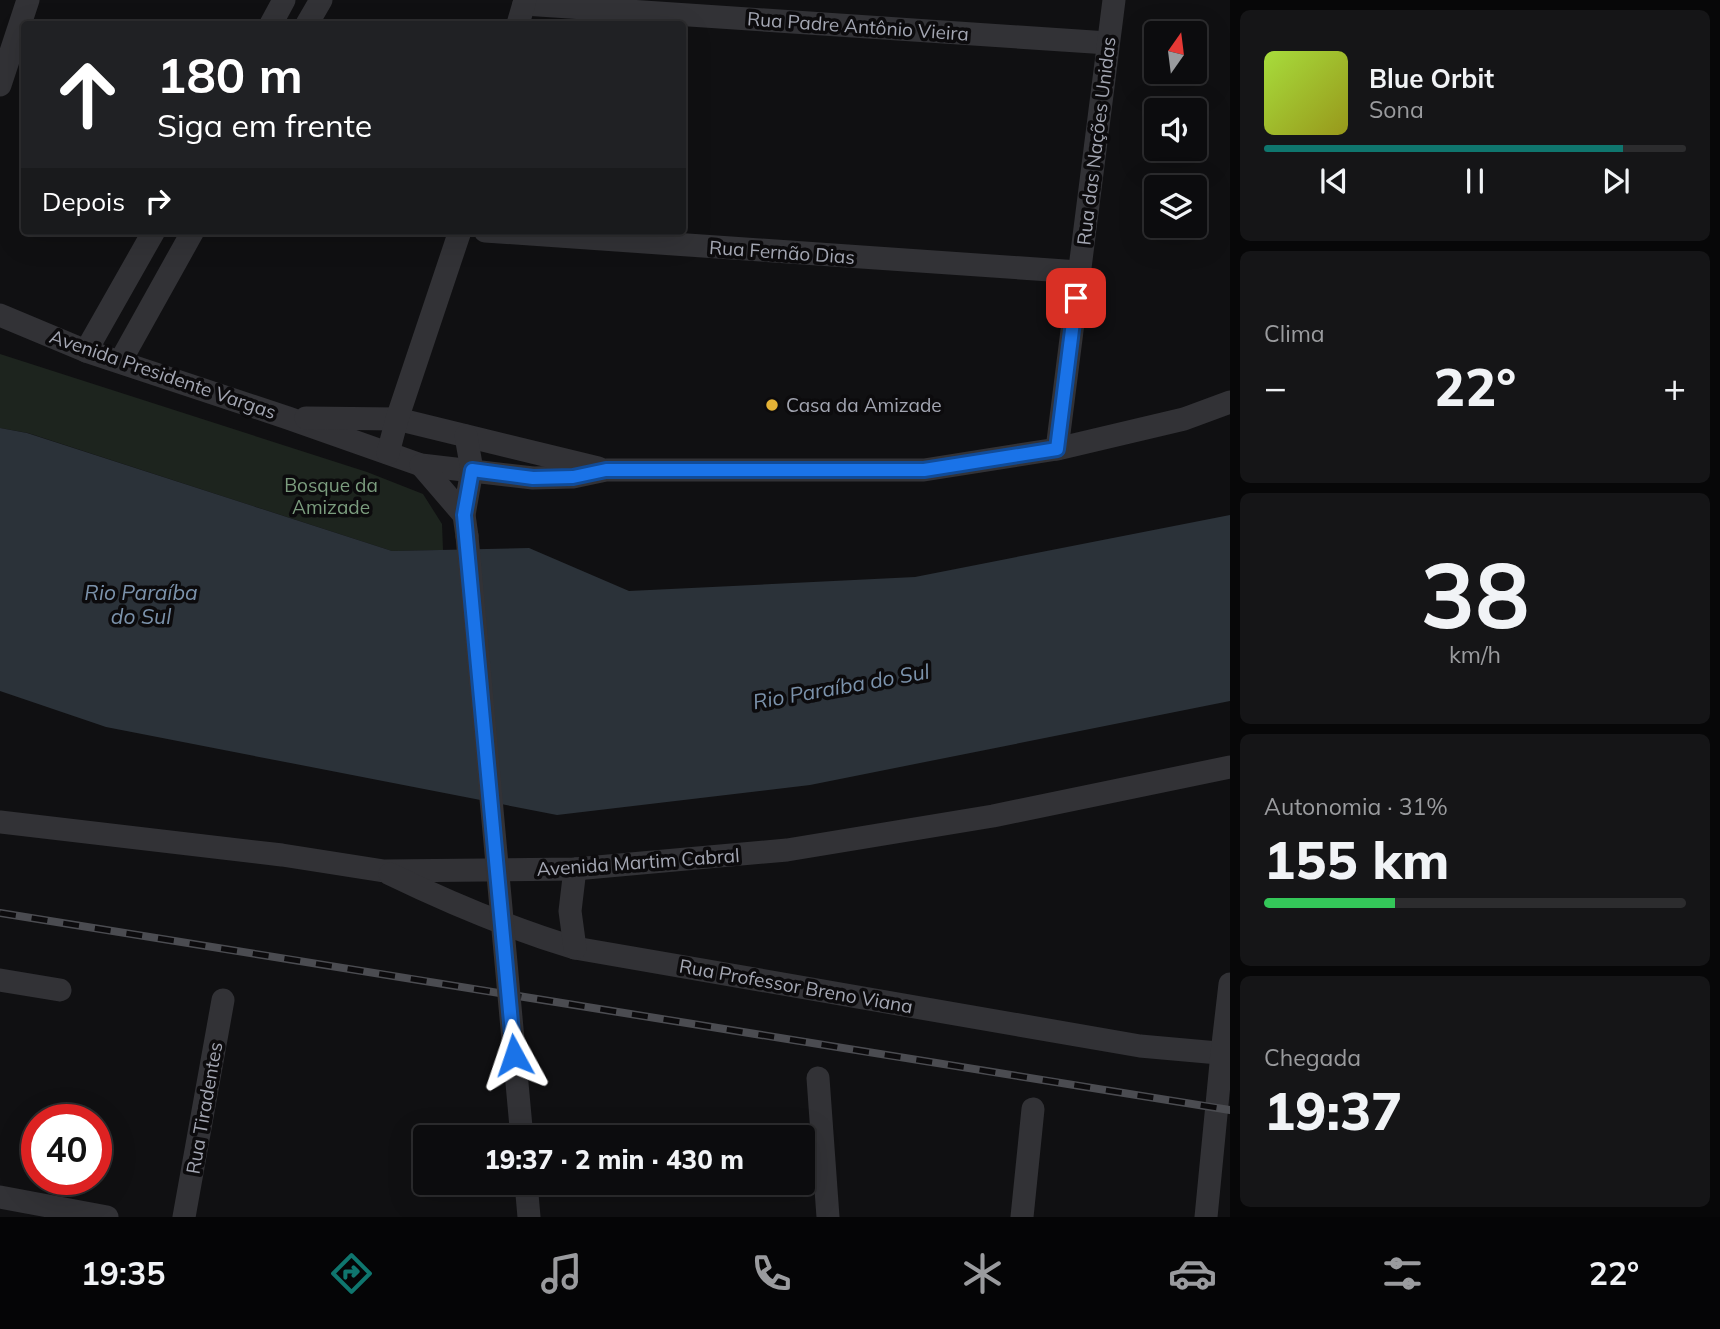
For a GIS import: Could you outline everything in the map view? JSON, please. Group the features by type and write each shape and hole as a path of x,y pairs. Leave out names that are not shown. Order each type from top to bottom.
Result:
{"street":[{"path":"21,21 28,0"},
{"path":"273,21 284,0"},
{"path":"309,21 321,0"},
{"name":"Rua das Nações Unidas","path":"1057,449 1114,0"},
{"name":"Rua Padre Antônio Vieira","path":"522,9 1108,43"},
{"path":"0,85 21,21"},
{"path":"86,351 152,235"},
{"path":"120,362 191,235"},
{"path":"388,453 459,235"},
{"name":"Rua Fernão Dias","path":"543,235 1079,272"},
{"name":"Avenida Presidente Vargas","path":"0,315 86,351 421,465 533,478 573,477 606,470 924,470 1057,449 1184,419 1230,402"},
{"name":"Avenida Presidente Vargas","path":"288,418 397,419 606,470"},
{"path":"466,436 472,470 466,526 521,1125"},
{"path":"421,465 466,526"},
{"name":"Avenida Martim Cabral","path":"0,822 282,855 384,871 575,869 787,850 993,816 1225,773"},
{"path":"575,869 570,911 575,948"},
{"name":"Rua Professor Breno Viana","path":"384,871 465,909 525,933 575,948 1140,1046 1226,1054"},
{"path":"0,980 60,990"},
{"path":"1206,1217 1226,1054 1230,984"},
{"name":"Rua Tiradentes","path":"184,1217 223,1000"},
{"path":"818,1078 828,1217"},
{"path":"1022,1217 1033,1109"},
{"path":"527,1195 529,1217"},
{"path":"0,1196 107,1217"}],"green space":[{"name":"Bosque da Amizade","path":"0,354 367,472 423,494 442,524 443,550 392,551 28,433 0,428"}],"water":[{"name":"Rio Paraíba do Sul","path":"0,428 27,433 392,551 529,548 629,591 915,577 1230,515 1230,701 810,785 557,815 106,727 0,691"}],"railway":[{"path":"0,913 1230,1110"}],"place":[{"name":"Casa da Amizade","path":"772,405"}],"route":[{"path":"514,1055 464,515 472,470 533,478 573,477 606,470 924,470 1057,449 1076,298"}]}
